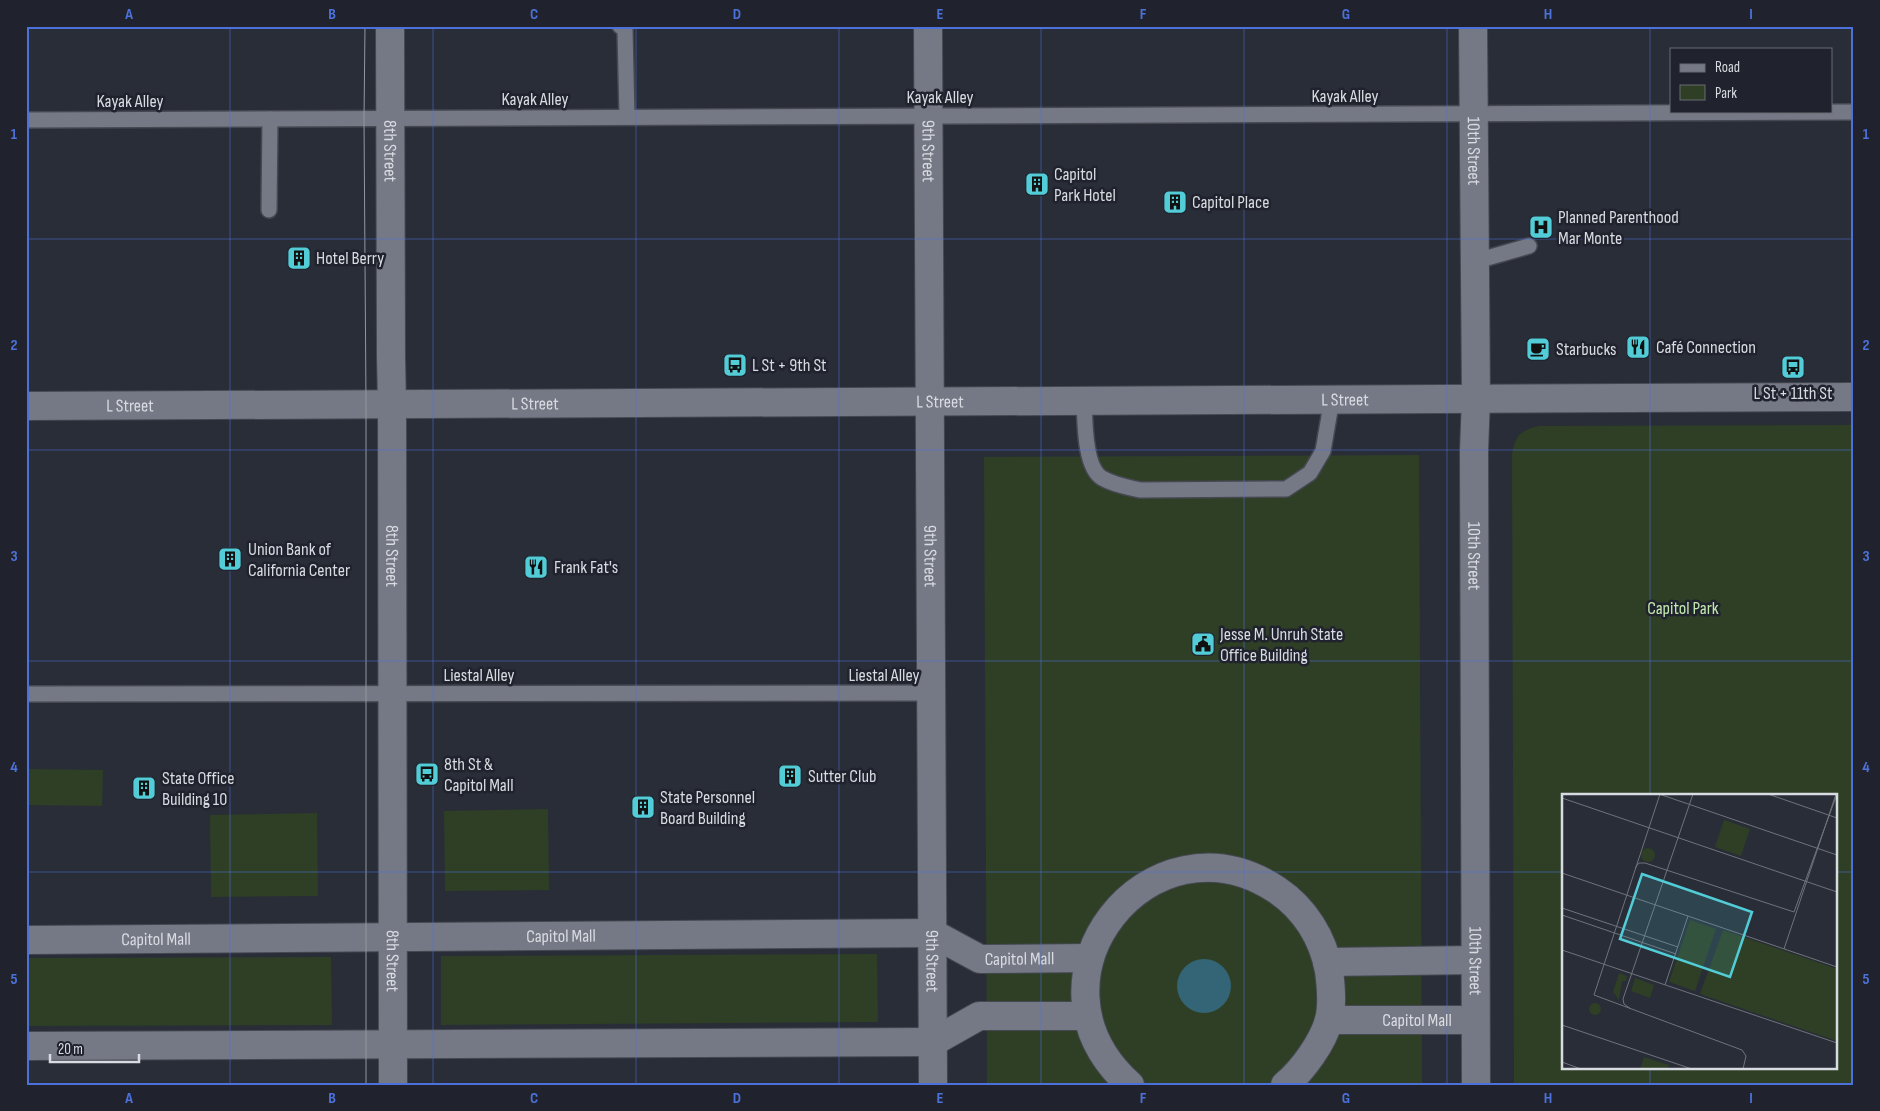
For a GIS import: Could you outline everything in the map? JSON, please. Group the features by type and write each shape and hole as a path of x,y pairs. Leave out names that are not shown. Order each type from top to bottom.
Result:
{"main road":[{"name":"8th Street","path":"390,26 393,1085"},
{"name":"9th Street","path":"928,26 933,1085"},
{"name":"10th Street","path":"1473,26 1473,262 1476,398 1474,451 1474,960 1476,1085"},
{"name":"L Street","path":"26,406 1854,397"},
{"path":"1130,1085 1104,1057 1092,1033 1087,1016 1086,988 1090,958 1104,925 1129,898 1142,888 1166,876 1186,870 1205,868 1228,870 1249,875 1268,884 1286,896 1302,911 1314,928 1323,948 1331,988 1329,1020 1314,1052 1302,1069 1285,1085"},
{"name":"Capitol Mall","path":"26,940 932,933 980,959 1090,958"},
{"path":"1327,962 1474,960"},
{"path":"26,1046 933,1042 980,1016 1087,1016"},
{"name":"Capitol Mall","path":"1329,1020 1475,1020"}],"lane":[{"path":"620,26 625,30 627,118"},
{"name":"Kayak Alley","path":"26,120 1854,112"},
{"path":"269,210 270,119"},
{"path":"1473,262 1529,246"},
{"path":"1084,400 1087,450 1091,462 1100,477 1118,485 1149,490 1286,489 1310,473 1323,451 1332,399"},
{"name":"Liestal Alley","path":"26,694 932,693"}],"green space":[{"name":"Capitol Park","path":"1854,425 1854,1085 1514,1085 1512,455 1519,435 1539,426"},
{"path":"1419,455 1422,1085 987,1085 984,457"},
{"path":"26,769 103,770 102,806 26,805"},
{"path":"548,809 549,890 445,891 444,811"},
{"path":"317,813 318,896 211,897 210,815"},
{"path":"877,954 878,1022 441,1025 441,956"},
{"path":"331,957 332,1025 26,1026 26,958"}],"water":[{"path":"1199,959 1209,959 1219,963 1227,971 1231,986 1227,1001 1219,1009 1209,1013 1199,1013 1189,1009 1181,1001 1177,991 1177,981 1181,971 1189,963"}],"tram line":[{"path":"365,26 366,1085"}],"place":[{"name":"Capitol Park Hotel","path":"1037,184"},
{"name":"Capitol Place","path":"1175,202"},
{"name":"Planned Parenthood Mar Monte","path":"1541,227"},
{"name":"Hotel Berry","path":"299,258"},
{"name":"Café Connection","path":"1638,347"},
{"name":"Starbucks","path":"1538,349"},
{"name":"L St + 9th St","path":"735,365"},
{"name":"L St + 11th St","path":"1793,367"},
{"name":"Union Bank of California Center","path":"230,559"},
{"name":"Frank Fat's","path":"536,567"},
{"name":"Jesse M. Unruh State Office Building","path":"1203,644"},
{"name":"8th St & Capitol Mall","path":"427,774"},
{"name":"Sutter Club","path":"790,776"},
{"name":"State Office Building 10","path":"144,788"},
{"name":"State Personnel Board Building","path":"643,807"}]}
